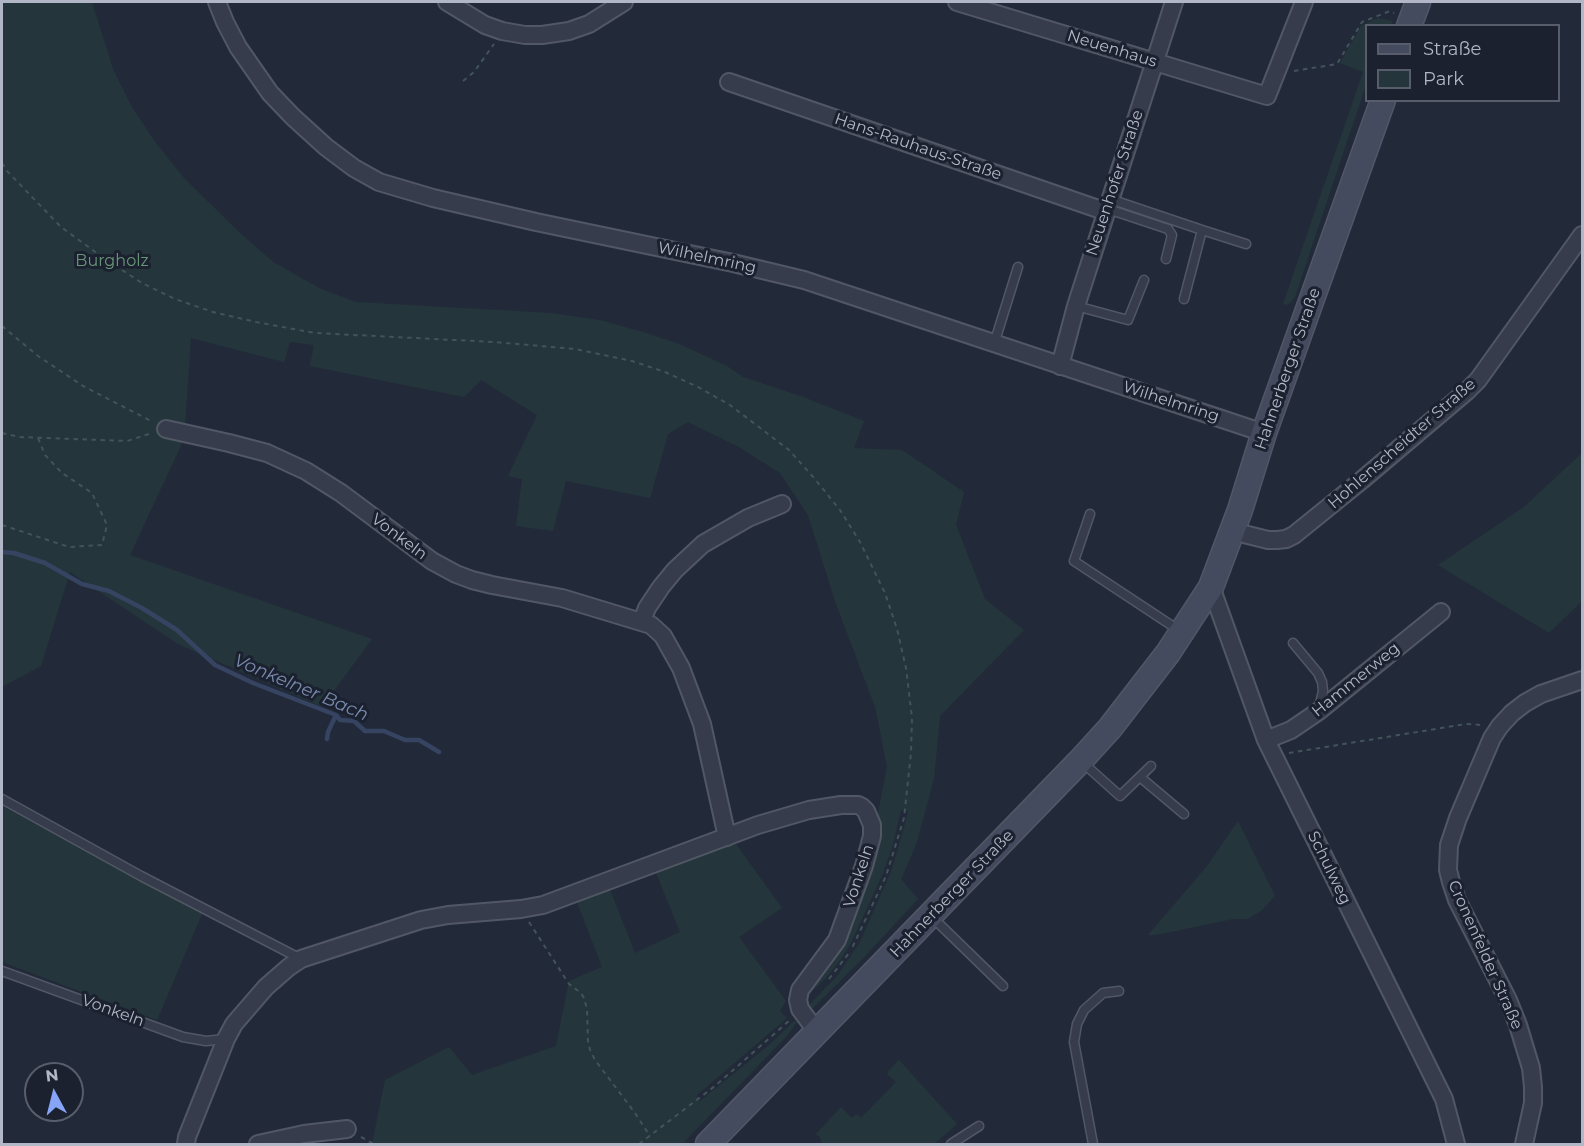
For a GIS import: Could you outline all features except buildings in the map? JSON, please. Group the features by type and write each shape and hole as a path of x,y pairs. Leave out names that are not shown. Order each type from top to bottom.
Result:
{"main road":[{"name":"Hahnerberger Straße","path":"708,1144 931,916 1110,728 1168,653 1211,587 1382,102"}],"street":[{"name":"Wilhelmring","path":"217,2 238,47 270,93 326,147 354,168 379,182 433,198 536,222 804,280 1264,433"},
{"path":"447,2 485,25 502,31 534,35 569,31 589,24 624,2"},
{"name":"Neuenhaus","path":"957,2 1267,96 1277,74"},
{"name":"Neuenhofer Straße","path":"1060,366 1076,306 1174,2"},
{"path":"1277,74 1304,2"},
{"name":"Hans-Rauhaus-Straße","path":"729,82 1108,207"},
{"name":"Hohlenscheidter Straße","path":"1232,531 1268,540 1286,539 1294,535 1371,472 1478,380 1582,236"},
{"name":"Vonkeln","path":"166,429 267,453 298,467 341,493 444,569 472,580 562,598 651,625 663,636 681,668 702,724 727,837"},
{"path":"642,621 647,608 661,587 675,570 703,544 748,518 782,504"},
{"name":"Schulweg","path":"1211,587 1266,740 1444,1099 1456,1144"},
{"name":"Hammerweg","path":"1266,740 1291,730 1318,711 1441,612"},
{"name":"Cronenfelder Straße","path":"1524,1144 1533,1103 1533,1087 1526,1052 1508,1000 1457,900 1448,870 1449,845 1492,738 1500,726 1525,703 1541,694 1582,680"},
{"name":"Vonkeln","path":"186,1144 226,1039 234,1024 266,987 301,959 421,920 543,905 758,825 809,810 858,805 866,811 872,825 872,836 864,866 837,940 800,990 798,1000 800,1009"},
{"path":"800,1009 817,1032"},
{"path":"258,1144 304,1134 347,1129"}],"lane":[{"path":"1108,207 1202,230 1246,244"},
{"path":"1108,207 1168,229 1172,235 1166,259"},
{"path":"1184,299 1202,230"},
{"path":"994,344 1018,267"},
{"path":"1076,306 1128,320 1144,280"},
{"path":"1090,514 1074,561 1181,631"},
{"path":"1293,643 1318,673 1322,682 1323,691 1318,711"},
{"path":"1080,761 1120,796 1151,766"},
{"path":"1140,777 1184,814"},
{"path":"2,799 141,876 301,959"},
{"path":"931,916 1003,986"},
{"name":"Vonkeln","path":"2,971 183,1037 206,1041 226,1039"},
{"path":"1094,1144 1074,1042 1077,1024 1084,1010 1102,993 1119,991"},
{"path":"951,1144 979,1126"}],"path":[{"path":"1277,74 1337,64 1362,22 1390,11 1413,15"},
{"path":"463,81 474,72 502,31"},
{"path":"2,163 7,171 61,226 142,283 175,299 213,312 315,333 494,342 575,349 632,361 676,377 730,405 789,450 840,510 860,542 885,593 897,629 906,668 912,718 905,808 894,854 856,942 827,981"},
{"path":"2,326 38,356 84,386 166,429"},
{"path":"2,433 19,437 127,441 166,429"},
{"path":"2,525 69,547 102,545 107,525 92,493 62,473 45,455 38,438"},
{"path":"1274,756 1466,724 1500,726"},
{"path":"521,909 569,984 584,998 587,1008 590,1050 650,1136"},
{"path":"639,1144 715,1086 778,1032 800,1009"}],"green space":[{"name":"Burgholz","path":"2,2 92,2 113,69 132,107 155,142 184,178 240,233 273,262 321,289 356,302 551,313 600,320 643,332 679,344 727,366 743,377 864,421 854,448 902,450 964,492 956,525 985,599 1024,630 940,716 934,779 916,845 901,879 918,899 810,1011 807,1007 838,975 860,942 892,869 908,811 901,810 883,873 851,943 826,978 805,998 836,949 876,823 887,767 878,721 875,707 835,601 808,515 780,473 739,447 688,422 668,434 650,498 566,481 553,531 516,526 522,479 508,476 537,415 481,380 464,397 310,366 314,345 290,342 284,362 191,338 184,439 130,555 372,639 322,707 178,644 70,572 41,666 2,687"},
{"path":"1378,18 1393,21 1391,24 1365,24"},
{"path":"1365,24 1365,88 1295,297 1286,305 1283,304 1363,72 1340,63 1361,26"},
{"path":"1582,453 1582,601 1549,633 1438,565 1524,507"},
{"path":"2,806 202,914 157,1020 2,962"},
{"path":"1238,821 1275,896 1262,910 1248,919 1233,919 1148,935 1207,866"},
{"path":"733,840 782,908 739,937 786,1001 780,1011 787,1018 697,1095 700,1101 769,1045 794,1021 797,1022 786,1037 682,1144 372,1144 385,1080 449,1047 472,1075 556,1046 569,981 602,967 575,897 608,885 635,953 680,932 654,868"},
{"path":"899,1060 957,1124 934,1144 822,1144 820,1137 816,1134 841,1107 852,1118 857,1114 861,1118 896,1082 887,1074"}],"waterway":[{"name":"Vonkelner Bach","path":"2,552 14,553 45,563 82,584 109,591 142,608 177,630 215,665 253,683 336,715 340,720 354,721 365,731 384,731 405,740 419,740 439,752"},
{"path":"327,739 336,715"}]}
